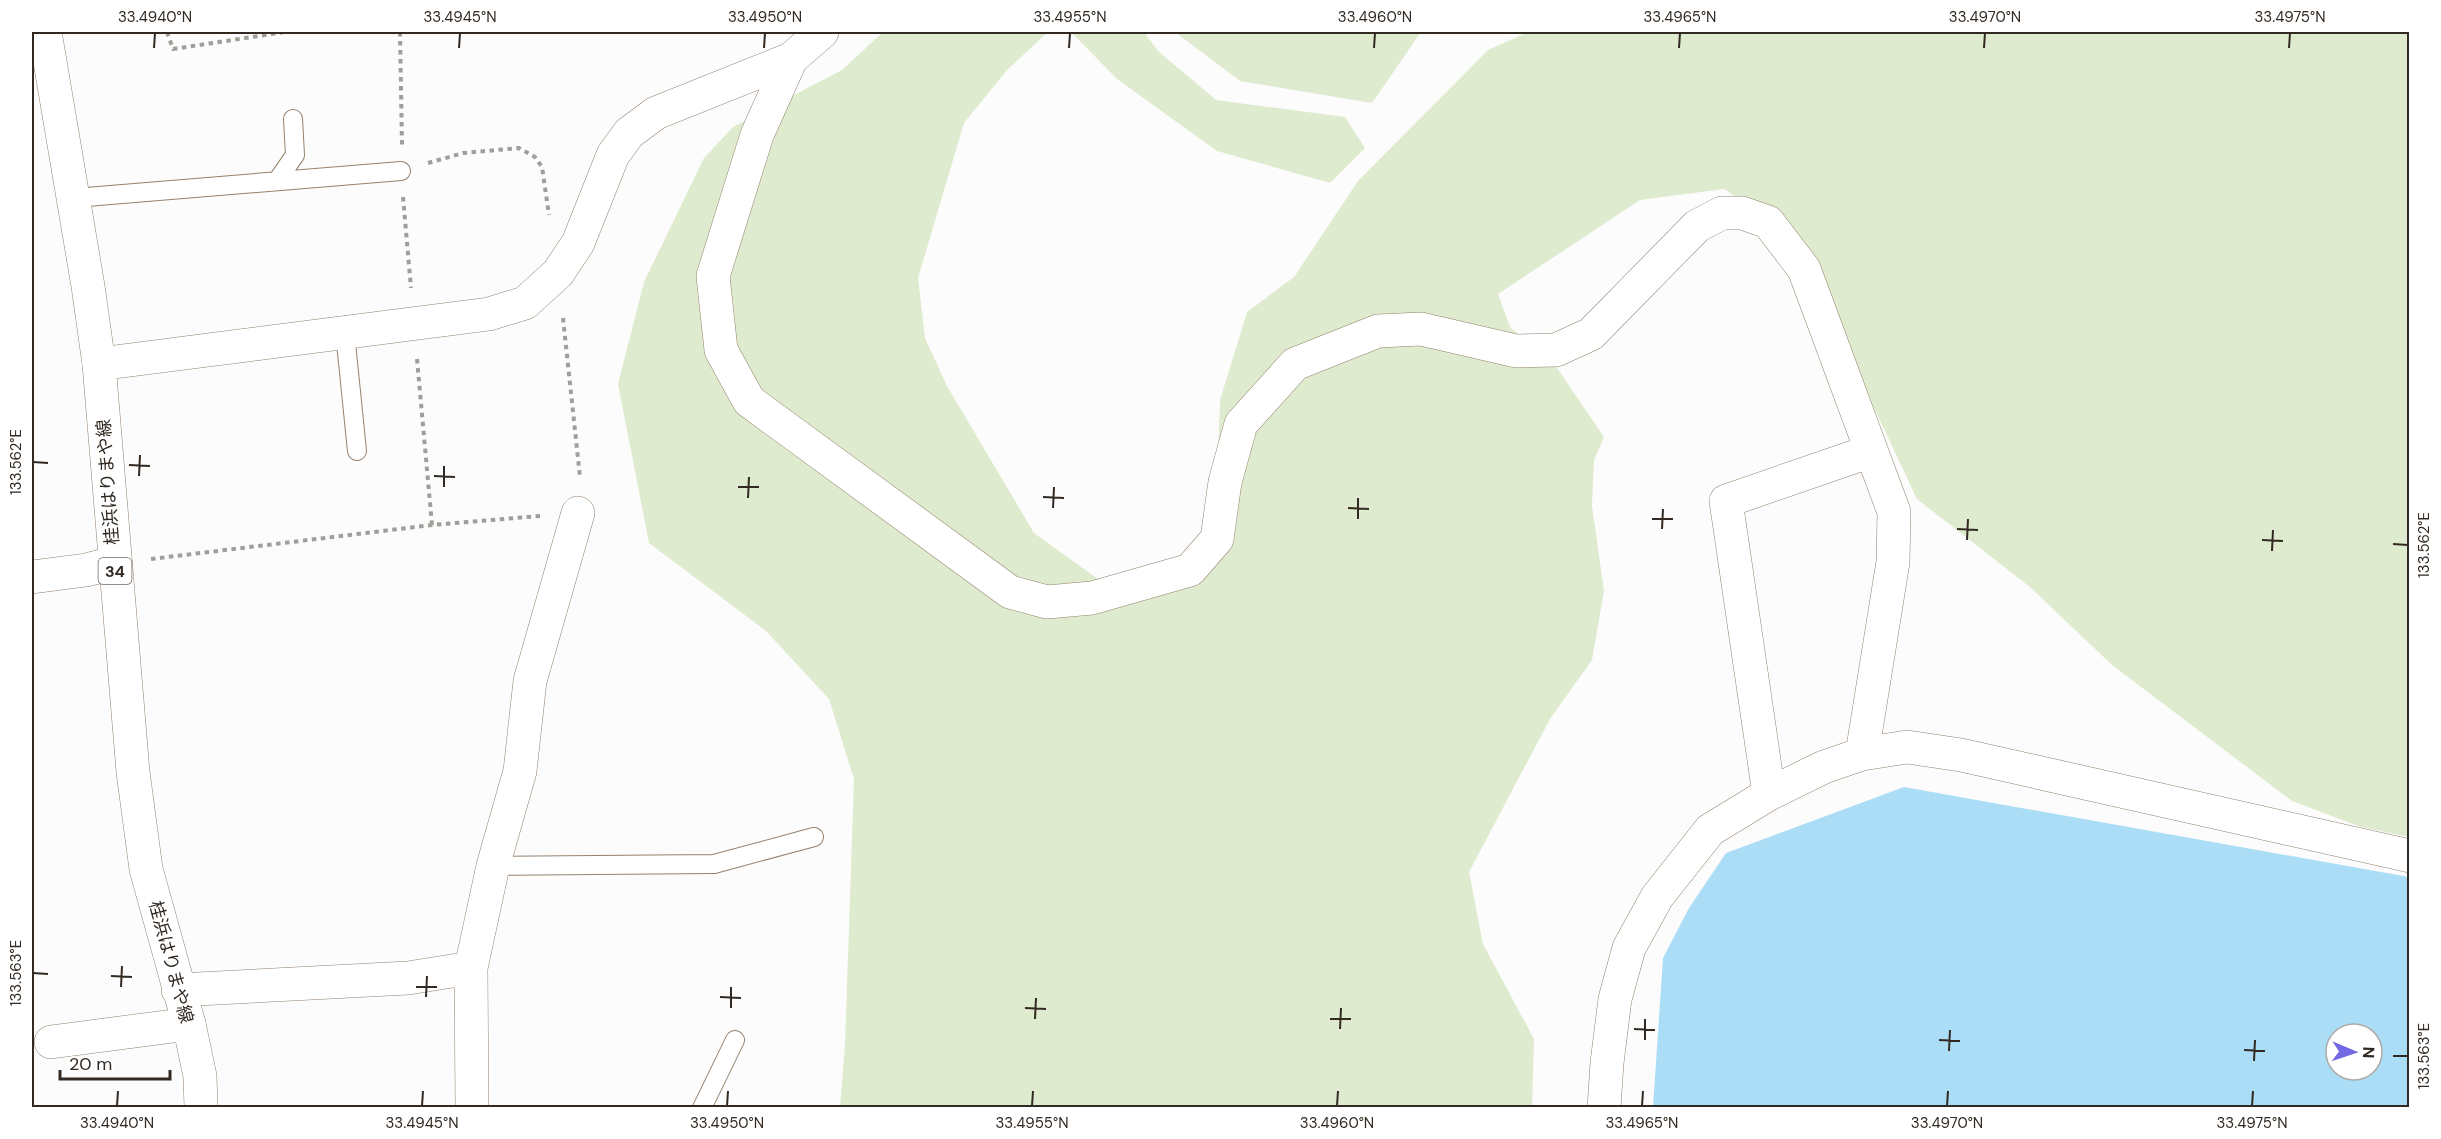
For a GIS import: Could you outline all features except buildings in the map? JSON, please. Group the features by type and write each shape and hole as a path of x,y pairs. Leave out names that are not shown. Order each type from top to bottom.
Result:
{"street":[{"name":"桂浜はりまや線","path":"45,32 42,74 74,198 99,364 133,772 146,869 189,1024 200,1076 201,1107"},
{"path":"99,364 489,314 525,303 558,273 578,243 613,155 629,133 656,113 790,59 822,32"},
{"path":"790,59 757,135 713,276 721,350 749,401 1010,592 1047,602 1092,598 1190,570 1217,539 1225,482 1242,424 1295,364 1378,331 1420,328 1516,351 1556,350 1591,334 1697,226 1722,213 1742,213 1768,222 1804,269 1894,512 1893,562 1862,754"},
{"path":"1769,794 1726,501 1871,451"},
{"path":"472,1107 471,968 493,866 520,771 530,681 578,513"},
{"path":"32,577 86,570 114,563"},
{"path":"1604,1107 1615,999 1629,948 1657,897 1710,830 1769,794 1824,767 1862,754 1907,747 1961,755 2409,856"},
{"path":"178,990 408,978 471,968"},
{"path":"51,1042 189,1024"}],"lane":[{"path":"277,181 296,155 293,119"},
{"path":"74,198 401,171"},
{"path":"345,333 357,451"},
{"path":"493,866 714,864 814,837"},
{"path":"702,1107 735,1040"}],"path":[{"path":"167,32 173,49 285,32"},
{"path":"400,32 401,171 432,525"},
{"path":"114,563 432,525 578,513"}],"green space":[{"path":"883,32 1048,32 1007,70 964,123 918,278 925,338 947,386 1034,533 1116,592 1195,576 1217,484 1220,400 1247,312 1294,277 1358,181 1488,50 1528,32 2409,32 2409,837 2361,827 2292,801 2112,665 2030,587 1917,499 1792,234 1724,189 1640,200 1498,294 1510,327 1555,365 1604,437 1594,460 1592,506 1604,591 1592,660 1550,719 1469,872 1483,944 1534,1039 1532,1107 840,1107 845,1045 854,779 829,699 766,631 649,543 618,384 644,282 704,158 733,127 842,70"},
{"path":"1071,32 1144,32 1158,51 1216,100 1345,117 1365,148 1330,183 1217,151 1117,79"},
{"path":"1175,32 1421,32 1372,103 1240,81"}],"water":[{"path":"1904,787 2409,877 2409,1107 1653,1107 1663,958 1689,908 1726,853"}]}
